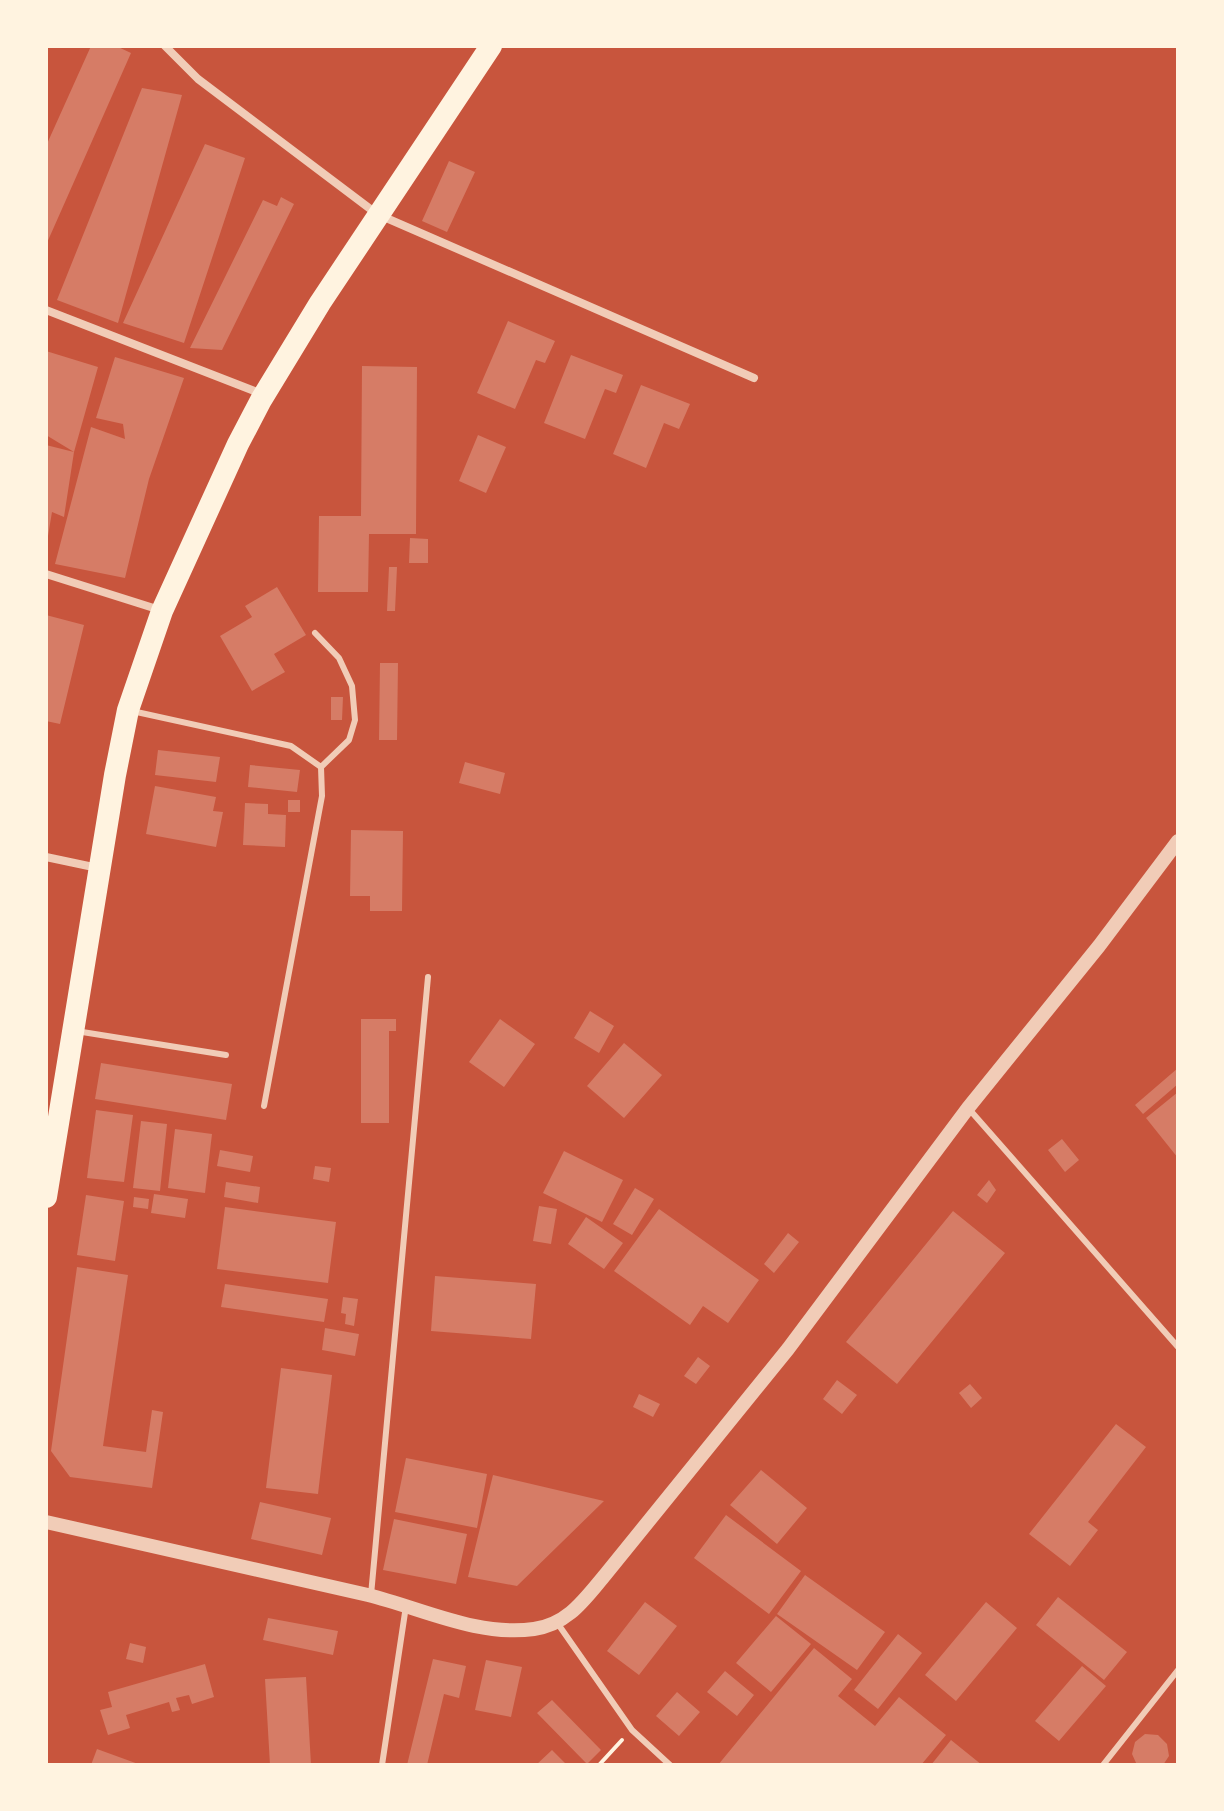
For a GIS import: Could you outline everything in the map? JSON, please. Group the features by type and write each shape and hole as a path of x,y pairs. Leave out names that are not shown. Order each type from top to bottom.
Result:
{"highway":[{"path":"46,1197 128,710 162,611 238,444 264,395 377,214 491,46"}],"street":[{"path":"165,46 198,79 377,214 754,378"},
{"path":"46,310 264,395"},
{"path":"46,574 162,611"},
{"path":"46,1522 371,1596 453,1620 508,1630 558,1624 579,1606 605,1575 788,1349 968,1108 1099,946 1178,841"},
{"path":"46,857 99,868"}],"lane":[{"path":"264,1106 322,796 321,767 349,740 355,720 352,686 339,658 315,633"},
{"path":"128,710 291,746 321,767"},
{"path":"371,1596 428,977"},
{"path":"73,1030 226,1055"},
{"path":"968,1108 1178,1347"},
{"path":"382,1765 406,1606"},
{"path":"558,1624 632,1730 670,1765"},
{"path":"1103,1765 1178,1670"}],"path":[{"path":"599,1765 632,1730"}],"building":[{"path":"91,46 116,46 131,53 46,245 46,146"},
{"path":"142,88 182,95 118,323 57,300"},
{"path":"205,144 245,158 184,343 123,323"},
{"path":"449,161 475,172 447,232 422,221"},
{"path":"281,197 294,204 222,350 190,348 263,200 277,206"},
{"path":"508,321 555,341 545,363 536,360 515,409 477,393"},
{"path":"46,351 98,367 74,452 46,435"},
{"path":"571,355 623,375 616,393 605,389 585,439 544,423"},
{"path":"115,357 184,378 149,479 125,578 55,564 91,427 125,439 123,424 96,418"},
{"path":"362,366 417,367 416,534 369,534 368,592 318,592 319,516 361,516"},
{"path":"641,385 690,404 679,429 664,423 646,468 613,454"},
{"path":"478,435 506,447 486,493 459,481"},
{"path":"46,445 74,452 64,517 52,512 48,536"},
{"path":"410,538 428,539 428,563 409,563"},
{"path":"389,567 397,567 395,611 387,611"},
{"path":"277,587 306,635 274,654 285,672 252,691 220,636 252,617 245,606"},
{"path":"46,615 84,625 60,724 46,721"},
{"path":"380,663 398,663 397,740 379,740"},
{"path":"331,697 343,697 342,720 331,720"},
{"path":"158,750 220,757 216,782 155,775"},
{"path":"465,762 505,773 500,794 459,783"},
{"path":"250,765 300,770 297,792 248,787"},
{"path":"155,786 216,797 213,811 223,812 216,847 146,834"},
{"path":"288,800 300,800 300,812 288,812"},
{"path":"245,803 268,804 268,814 286,815 285,847 243,845"},
{"path":"351,830 403,831 402,911 370,911 370,896 350,896"},
{"path":"590,1011 614,1026 599,1053 574,1038"},
{"path":"361,1019 396,1019 396,1031 389,1031 389,1123 361,1123"},
{"path":"500,1019 535,1044 504,1087 469,1062"},
{"path":"624,1043 662,1075 624,1118 587,1086"},
{"path":"101,1063 232,1084 226,1120 95,1099"},
{"path":"1178,1068 1178,1084 1143,1114 1135,1105"},
{"path":"1178,1092 1178,1158 1146,1118"},
{"path":"96,1110 133,1115 124,1182 87,1178"},
{"path":"141,1121 167,1124 160,1191 133,1188"},
{"path":"175,1129 212,1134 205,1193 168,1188"},
{"path":"1062,1139 1079,1160 1065,1172 1048,1150"},
{"path":"220,1150 253,1156 250,1172 217,1166"},
{"path":"564,1151 623,1180 602,1222 543,1193"},
{"path":"315,1166 331,1168 329,1182 313,1179"},
{"path":"989,1180 996,1190 987,1203 977,1195"},
{"path":"226,1182 260,1187 258,1203 224,1197"},
{"path":"635,1188 654,1199 632,1235 613,1224"},
{"path":"154,1194 188,1199 185,1218 151,1213"},
{"path":"86,1195 124,1201 115,1261 77,1255"},
{"path":"134,1197 149,1199 148,1209 133,1207"},
{"path":"539,1206 557,1209 551,1244 533,1241"},
{"path":"225,1207 336,1222 328,1283 217,1269"},
{"path":"659,1209 759,1280 728,1323 703,1306 690,1325 614,1271"},
{"path":"953,1211 1005,1253 897,1384 846,1342"},
{"path":"586,1217 623,1243 604,1269 568,1244"},
{"path":"788,1233 799,1242 774,1273 764,1264"},
{"path":"77,1267 128,1275 103,1446 146,1452 152,1410 163,1412 152,1488 70,1477 51,1451"},
{"path":"435,1276 536,1284 531,1339 431,1331"},
{"path":"225,1284 328,1299 324,1322 221,1307"},
{"path":"343,1297 358,1299 354,1326 345,1324 346,1314 341,1313"},
{"path":"325,1328 359,1334 355,1356 322,1350"},
{"path":"698,1357 710,1366 696,1384 684,1376"},
{"path":"281,1368 332,1375 318,1494 266,1488"},
{"path":"837,1380 857,1395 842,1414 823,1399"},
{"path":"970,1384 982,1398 971,1408 959,1393"},
{"path":"639,1394 660,1404 653,1417 633,1407"},
{"path":"1116,1424 1146,1447 1088,1522 1098,1530 1070,1566 1029,1534"},
{"path":"406,1458 487,1474 477,1528 395,1512"},
{"path":"761,1470 807,1508 777,1544 730,1505"},
{"path":"493,1475 604,1501 517,1586 468,1577"},
{"path":"260,1502 331,1518 322,1555 251,1539"},
{"path":"726,1515 801,1571 769,1614 694,1558"},
{"path":"394,1519 467,1534 456,1584 383,1570"},
{"path":"805,1575 885,1632 857,1670 777,1614"},
{"path":"1058,1597 1127,1652 1104,1680 1036,1625"},
{"path":"645,1602 677,1626 639,1675 607,1651"},
{"path":"986,1602 1017,1628 956,1701 925,1675"},
{"path":"776,1616 811,1644 771,1692 736,1663"},
{"path":"268,1618 338,1631 333,1655 263,1640"},
{"path":"898,1634 922,1653 878,1709 854,1690"},
{"path":"130,1643 146,1647 143,1663 126,1659"},
{"path":"814,1648 852,1679 838,1696 875,1726 899,1697 946,1735 921,1765 718,1765"},
{"path":"433,1659 466,1666 459,1698 444,1694 427,1765 407,1765"},
{"path":"486,1660 522,1667 511,1717 475,1710"},
{"path":"205,1664 214,1697 192,1704 189,1695 176,1698 180,1710 172,1712 169,1702 126,1715 130,1728 108,1735 100,1710 112,1707 108,1692"},
{"path":"1082,1666 1106,1686 1059,1741 1035,1721"},
{"path":"725,1671 754,1695 737,1716 707,1692"},
{"path":"306,1677 311,1765 270,1765 265,1679"},
{"path":"677,1692 700,1712 679,1736 656,1716"},
{"path":"552,1700 601,1750 587,1764 537,1713"},
{"path":"1145,1734 1158,1735 1167,1744 1169,1756 1163,1765 1137,1765 1132,1754 1135,1742"},
{"path":"951,1740 982,1765 931,1765"},
{"path":"97,1749 141,1765 91,1765"},
{"path":"552,1750 567,1765 536,1765"}]}
